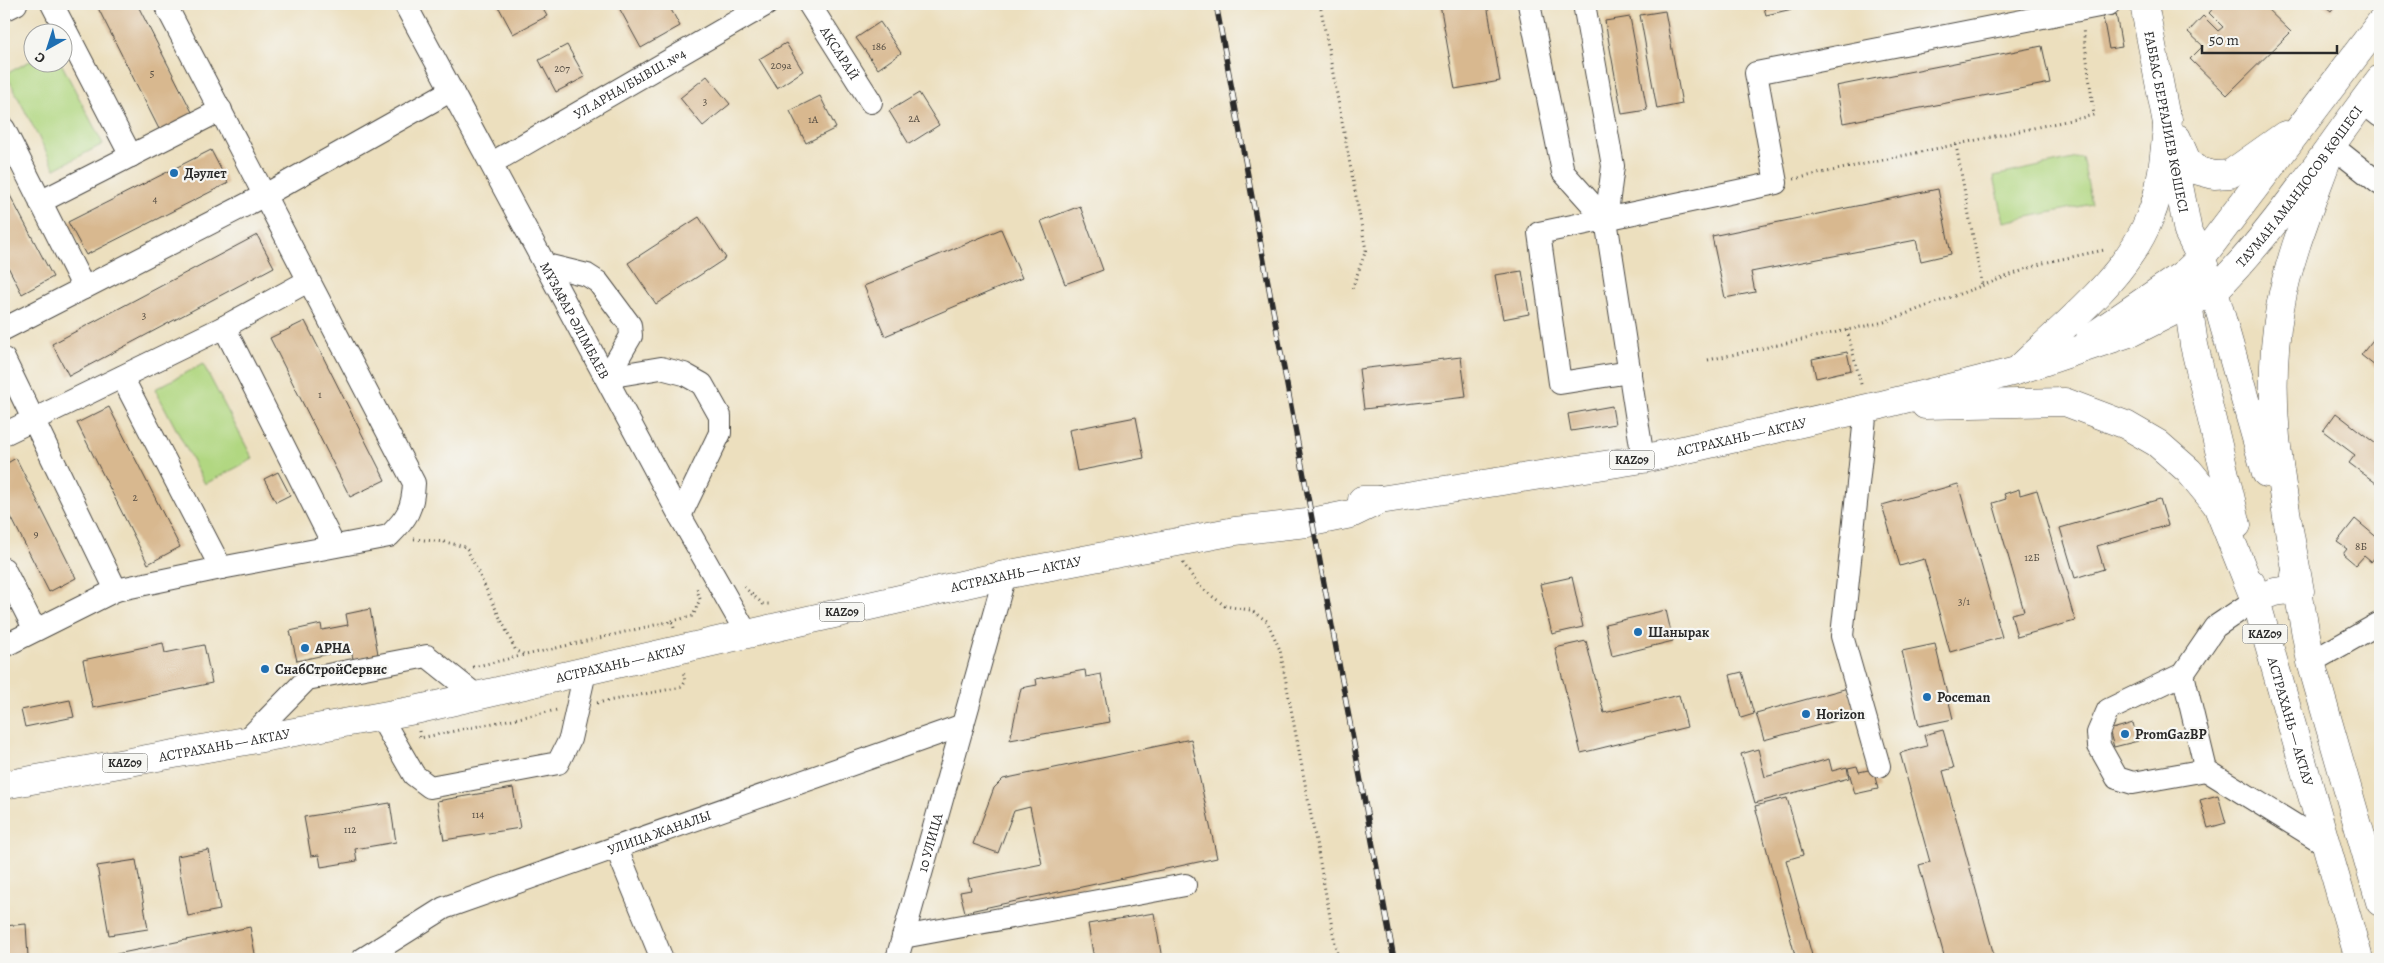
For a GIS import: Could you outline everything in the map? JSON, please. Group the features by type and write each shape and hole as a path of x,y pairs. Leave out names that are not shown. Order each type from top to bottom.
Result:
{"main road":[{"name":"ҒАББАС БЕРҒАЛИЕВ КӨШЕСІ","path":"2144,4 2168,119 2192,257"},
{"path":"2192,257 2303,124 2380,23"},
{"name":"ТАУМАН АМАНДОСОВ КӨШЕСІ","path":"2214,291 2229,276 2332,146 2371,109 2380,79"},
{"path":"2168,119 2187,161 2199,171 2214,175 2230,174 2274,142 2303,124"},
{"path":"2016,371 2068,320 2093,299 2117,273 2137,244 2153,207 2160,178 2168,119"},
{"path":"1873,406 2065,402 2126,424 2157,443 2189,471 2217,505 2255,600 2278,591 2300,591 2276,455 2273,381 2280,309 2294,251 2332,146"},
{"name":"KAZ09","path":"2192,257 2214,291 2300,591 2311,662 2380,902"},
{"name":"АСТРАХАНЬ — АКТАУ","path":"2192,257 2188,306 2194,345 2255,600 2359,959"},
{"name":"АСТРАХАНЬ — АКТАУ","path":"2067,354 2192,257"},
{"name":"АСТРАХАНЬ — АКТАУ","path":"4,785 415,710 1005,575 1235,531 1270,516 1307,506 1348,499 1380,500 1643,458 1873,406 2016,371 2132,332 2188,306 2214,291"}],"street":[{"path":"4,10 16,4"},
{"path":"52,4 131,156"},
{"path":"4,646 116,590 389,536 404,522 414,503 414,483 165,4"},
{"name":"МҰЗАФАР ӘЛІМБАЕВ","path":"404,4 492,163 680,516 747,634"},
{"name":"УЛ.АРНА/БЫВШ.№4","path":"492,163 767,4"},
{"name":"АҚСАРАЙ","path":"809,4 871,102"},
{"path":"1529,4 1563,172 1606,220"},
{"path":"1584,4 1613,166 1606,220 1643,458"},
{"path":"1630,372 1560,383 1539,233 1776,183 1756,73 2110,4"},
{"path":"4,329 265,195 452,90"},
{"path":"40,202 221,110"},
{"path":"4,130 84,288"},
{"path":"2332,146 2380,184"},
{"path":"546,265 587,275 598,282 630,325 631,336 607,377"},
{"path":"4,434 224,327 308,281"},
{"path":"224,327 334,546"},
{"path":"4,359 116,590"},
{"path":"607,377 661,368 684,374 702,384 720,416 720,433 680,516"},
{"path":"122,377 221,568"},
{"path":"1873,406 1842,636 1879,766"},
{"path":"4,569 35,630"},
{"name":"10 УЛИЦА","path":"897,959 1005,575"},
{"path":"2255,600 2215,627 2183,674 2108,710 2098,733 2099,746 2117,778 2133,783 2206,770 2327,844"},
{"path":"2311,662 2380,623"},
{"path":"247,740 307,679 427,656 477,696"},
{"path":"380,716 414,775 430,787 558,763 570,739 585,672"},
{"path":"2183,674 2206,770"},
{"name":"УЛИЦА ЖАНАЛЫ","path":"364,959 444,908 963,725"},
{"path":"616,847 662,959"},
{"path":"903,937 1185,885"}],"path":[{"path":"1320,4 1366,250 1352,289"},
{"path":"1776,183 2094,115 2080,10"},
{"path":"1956,145 1982,286"},
{"path":"1708,360 1884,322 2042,263 2137,244"},
{"path":"1847,330 1873,406"},
{"path":"389,536 445,542 466,547 516,652 526,655"},
{"path":"1171,543 1199,586 1225,606 1250,610 1267,622 1280,650 1338,959"},
{"path":"740,583 763,604 778,604"},
{"path":"415,710 420,738 682,687 685,682 672,621 448,672"}],"green space":[{"path":"22,65 22,72 66,72 103,144 55,169 6,74"},
{"path":"2082,157 2092,204 2004,222 1994,176"},
{"path":"203,364 253,459 205,484 155,389"}],"building":[{"path":"96,4 137,4 194,116 161,133"},
{"path":"497,4 540,4 547,16 513,34"},
{"path":"617,4 668,4 680,26 641,48"},
{"path":"1440,4 1487,4 1500,81 1455,89"},
{"path":"1763,4 1809,4 1810,5 1766,15"},
{"path":"2217,4 2262,4 2291,32 2227,95 2190,59 2203,46 2188,32 2203,16 2218,31 2223,27 2209,13"},
{"path":"2322,4 2336,4 2331,11"},
{"path":"1665,11 1682,104 1657,109 1640,15"},
{"path":"2116,14 2122,47 2109,49 2103,17"},
{"path":"1630,17 1647,110 1622,114 1605,21"},
{"path":"880,22 901,53 878,69 856,38"},
{"path":"786,43 803,71 777,88 759,59"},
{"path":"567,45 585,77 556,92 539,60"},
{"path":"2042,46 2050,83 1843,123 1836,86"},
{"path":"707,76 730,104 703,126 680,98"},
{"path":"919,93 939,125 909,144 889,111"},
{"path":"820,96 836,128 806,143 790,111"},
{"path":"211,150 228,183 86,255 68,222"},
{"path":"4,184 53,277 22,294 4,259"},
{"path":"1938,189 1951,254 1921,261 1916,240 1751,272 1755,292 1725,298 1712,236"},
{"path":"1080,206 1103,270 1065,284 1041,221"},
{"path":"699,217 726,258 656,304 628,263"},
{"path":"1001,229 1022,278 885,336 864,286"},
{"path":"257,235 274,267 69,376 52,344"},
{"path":"1522,271 1529,314 1503,319 1495,275"},
{"path":"305,321 385,480 350,497 270,338"},
{"path":"2380,331 2380,370 2361,355"},
{"path":"1847,352 1851,370 1816,378 1812,359"},
{"path":"1461,357 1466,397 1364,409 1359,369"},
{"path":"1612,406 1615,424 1571,431 1568,414"},
{"path":"109,407 180,547 148,564 77,423"},
{"path":"2336,413 2380,447 2380,486 2349,463 2355,455 2323,431"},
{"path":"1136,417 1144,458 1077,471 1069,430"},
{"path":"16,458 76,578 49,592 4,503 4,465"},
{"path":"278,472 290,495 276,502 264,479"},
{"path":"1958,484 2002,637 1950,652 1924,559 1900,566 1882,505"},
{"path":"2019,489 2020,495 2037,490 2075,621 2017,637 2011,614 2024,611 1993,503 2006,499 2004,494"},
{"path":"2160,499 2168,525 2097,546 2104,569 2075,578 2060,528"},
{"path":"2355,519 2380,540 2380,559 2376,556 2371,562 2364,556 2356,565 2343,554 2347,549 2337,542"},
{"path":"1572,577 1583,627 1552,634 1540,584"},
{"path":"370,609 378,654 353,659 351,649 297,661 290,631 321,624 322,630 348,625 346,614"},
{"path":"1666,610 1673,641 1612,656 1605,624"},
{"path":"1586,641 1604,713 1679,695 1687,727 1581,753 1555,648"},
{"path":"163,643 165,653 204,645 212,683 93,708 83,660"},
{"path":"1935,644 1953,719 1919,726 1902,651"},
{"path":"1085,670 1086,677 1101,674 1110,722 1010,740 1021,688 1037,685 1036,679"},
{"path":"1742,672 1754,714 1741,718 1730,675"},
{"name":"Horizon","path":"1848,688 1856,715 1764,740 1756,713"},
{"path":"70,700 74,717 25,727 21,710"},
{"path":"2133,723 2138,741 2114,747 2109,730"},
{"path":"1943,730 1954,768 1943,771 1995,959 1945,959 1919,865 1930,862 1900,753 1927,746 1924,735"},
{"path":"1191,739 1217,858 965,912 960,892 971,890 968,879 1042,864 1030,807 1014,811 998,853 973,844 994,788 1003,779"},
{"path":"1758,749 1765,777 1829,759 1832,771 1847,767 1849,778 1755,803 1741,754"},
{"path":"1857,766 1859,772 1873,769 1878,789 1855,794 1848,768"},
{"path":"513,788 520,828 444,840 437,801"},
{"path":"2218,795 2226,823 2208,828 2200,800"},
{"path":"1787,798 1803,855 1786,860 1813,959 1796,959 1755,806"},
{"path":"390,803 396,842 355,849 357,861 321,867 319,855 311,856 304,817"},
{"path":"209,850 220,910 188,916 177,856"},
{"path":"136,860 148,929 109,935 97,866"},
{"path":"1154,913 1162,959 1094,959 1088,924"},
{"path":"26,924 28,957 4,959 4,926"},
{"path":"250,927 256,959 102,959 102,957"}],"railway":[{"path":"1216,4 1394,959"}],"place":[{"name":"Дәулет","path":"174,173"},
{"name":"Шанырак","path":"1638,632"},
{"name":"АРНА","path":"305,648"},
{"name":"СнабСтройСервис","path":"265,669"},
{"name":"Poceman","path":"1927,697"},
{"name":"Horizon","path":"1806,714"},
{"name":"PromGazBP","path":"2125,734"}]}
